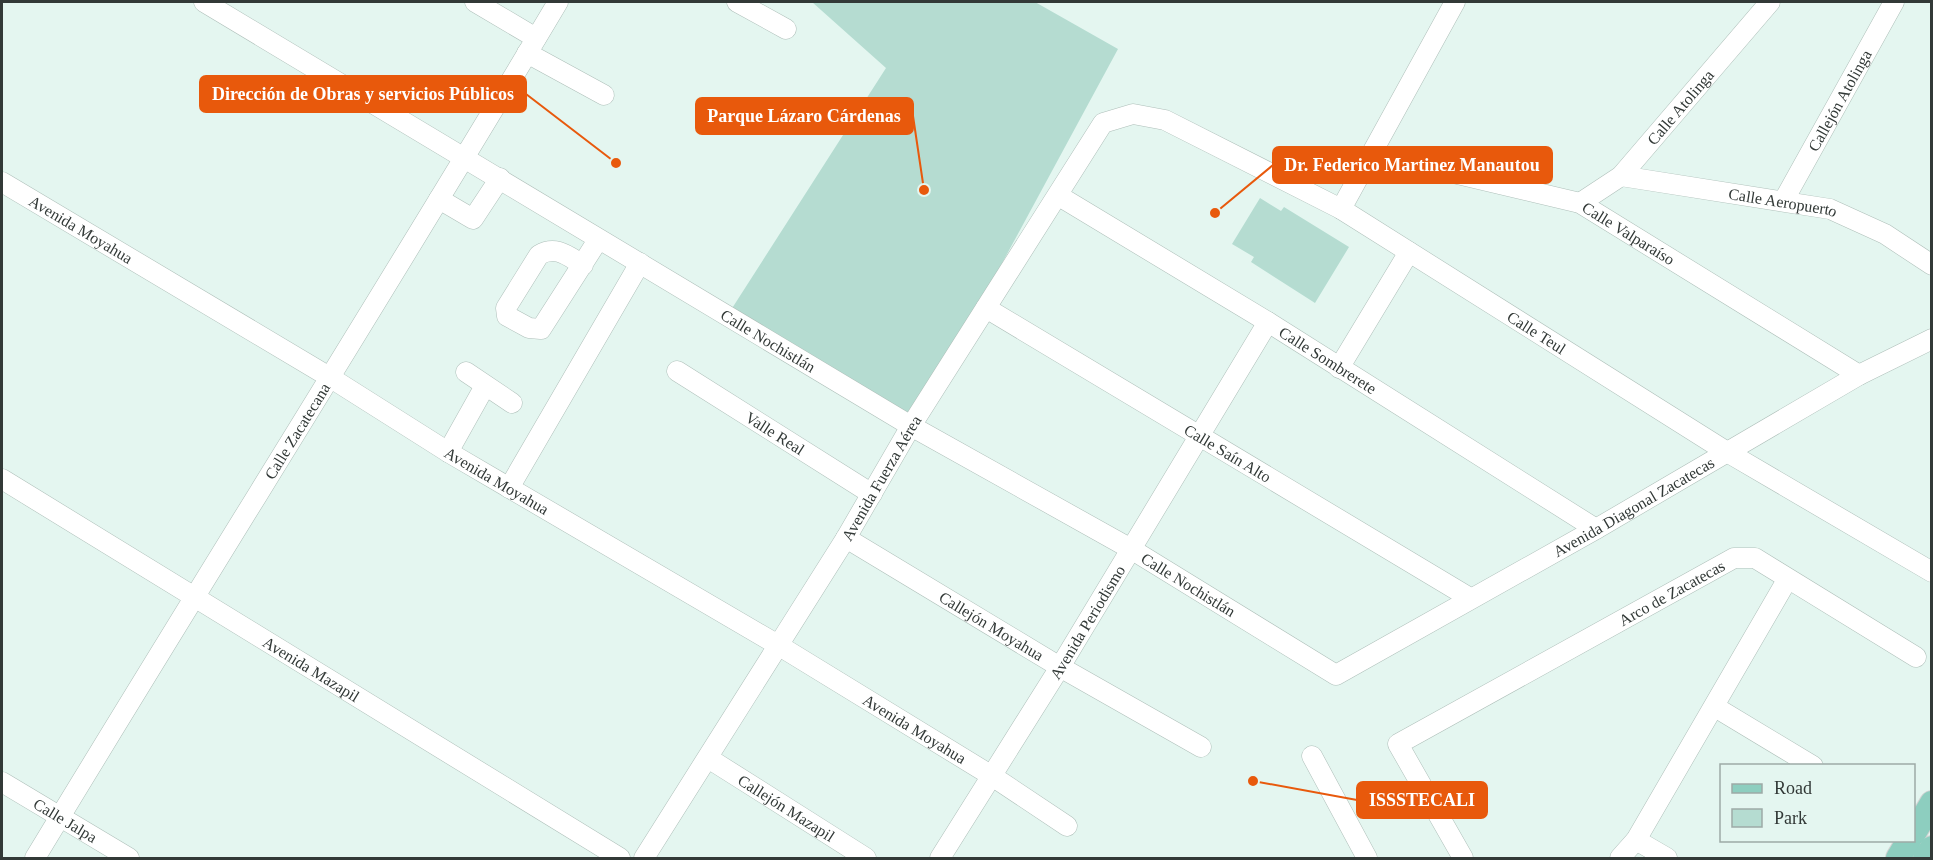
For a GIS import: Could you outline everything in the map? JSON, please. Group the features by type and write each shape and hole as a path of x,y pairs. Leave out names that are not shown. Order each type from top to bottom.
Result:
{"main road":[{"path":"1915,831 1932,803"},
{"path":"1898,858 1908,842"},
{"path":"1925,858 1932,848"}],"street":[{"name":"Calle Nochistlán","path":"204,2 911,426 1131,549 1336,675"},
{"path":"475,2 604,95"},
{"name":"Calle Zacatecana","path":"34,858 194,595 331,378 558,2"},
{"path":"737,2 786,29"},
{"path":"1341,209 1455,2"},
{"name":"Calle Atolinga","path":"1581,203 1620,176 1770,2"},
{"name":"Callejón Atolinga","path":"1784,200 1894,2"},
{"name":"Avenida Fuerza Aérea","path":"645,858 846,538 911,426 1059,196 1103,123 1133,114"},
{"name":"Calle Teul","path":"1133,114 1165,120 1341,209 1727,452 1932,572"},
{"name":"Calle Valparaíso","path":"1373,154 1581,203 1859,375"},
{"name":"Calle Aeropuerto","path":"1620,176 1830,209 1885,234 1932,265"},
{"path":"439,199 473,219 500,178"},
{"name":"Avenida Moyahua","path":"2,182 331,378 448,452 778,645 992,776 1067,826"},
{"name":"Calle Sombrerete","path":"1059,196 1268,322 1596,529"},
{"path":"584,265 598,240"},
{"path":"1338,368 1409,252"},
{"path":"509,488 640,263"},
{"name":"Calle Saín Alto","path":"986,308 1470,598"},
{"name":"Avenida Periodismo","path":"940,858 1060,666 1268,322"},
{"name":"Avenida Diagonal Zacatecas","path":"1336,675 1596,529 1859,375 1932,339"},
{"name":"Valle Real","path":"677,371 872,494"},
{"path":"466,372 512,403"},
{"path":"448,452 485,386"},
{"name":"Avenida Mazapil","path":"2,480 194,595 620,858"},
{"name":"Callejón Moyahua","path":"846,538 1201,747"},
{"name":"Arco de Zacatecas","path":"1463,858 1398,744 1734,558 1755,558 1787,580 1916,657"},
{"path":"1620,858 1636,840 1787,580"},
{"path":"1715,707 1811,764"},
{"path":"1312,756 1367,858"},
{"name":"Callejón Mazapil","path":"708,758 866,858"},
{"name":"Calle Jalpa","path":"2,782 129,858"},
{"path":"1636,840 1667,858"}],"green space":[{"path":"812,2 1035,2 1118,49 915,424 729,313 886,68"},
{"path":"1260,198 1281,211 1284,207 1349,247 1315,303 1251,262 1254,257 1232,244"}],"place":[{"name":"Dirección de Obras y servicios Públicos","path":"616,163"},
{"name":"Parque Lázaro Cárdenas","path":"924,190"},
{"name":"Dr. Federico Martinez Manautou","path":"1215,213"},
{"name":"ISSSTECALI","path":"1253,781"}]}
